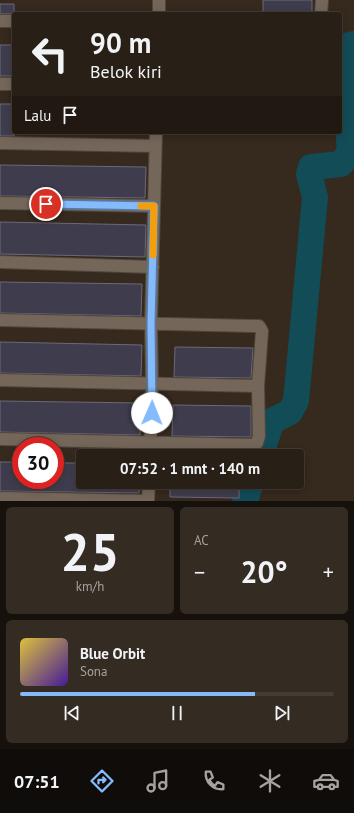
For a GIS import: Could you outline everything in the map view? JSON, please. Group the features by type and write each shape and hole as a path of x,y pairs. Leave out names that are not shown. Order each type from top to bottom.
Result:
{"street":[{"path":"159,0 159,12"},
{"path":"321,12 322,0"},
{"path":"0,21 12,21"},
{"path":"0,84 12,84"},
{"path":"151,449 152,383 151,323 156,134"},
{"path":"0,143 156,146"},
{"path":"0,203 154,206"},
{"path":"0,262 153,267"},
{"path":"0,320 259,326 262,331 258,386 259,436 256,443 253,445 0,439"},
{"path":"0,380 258,386"},
{"path":"0,498 147,501 148,489"}],"building":[{"path":"263,0 312,0 312,12 263,12"},
{"path":"0,4 14,4 14,12 12,12 12,14 0,14"},
{"path":"0,45 12,45 12,76 0,76"},
{"path":"0,104 12,104 12,134 14,134 14,136 0,136"},
{"path":"0,165 146,167 145,198 0,196"},
{"path":"0,222 146,225 145,257 0,254"},
{"path":"0,282 142,284 141,316 0,313"},
{"path":"0,342 142,345 141,376 0,373"},
{"path":"175,347 253,348 251,378 174,377"},
{"path":"0,401 141,403 140,435 0,432"},
{"path":"173,405 251,406 251,437 172,436"},
{"path":"0,462 12,462 12,489 64,489 64,463 76,463 76,489 139,489 139,493 0,491"},
{"path":"170,489 239,489 239,498 170,497"}],"waterway":[{"path":"262,449 272,421 290,412 296,401 315,197 309,174 311,167 341,164 350,152 343,59 349,45 354,44"},
{"path":"245,501 249,489"}],"slow traffic":[{"path":"141,206 154,206 153,255"}],"route":[{"path":"46,204 154,206 151,323 152,413"}]}
